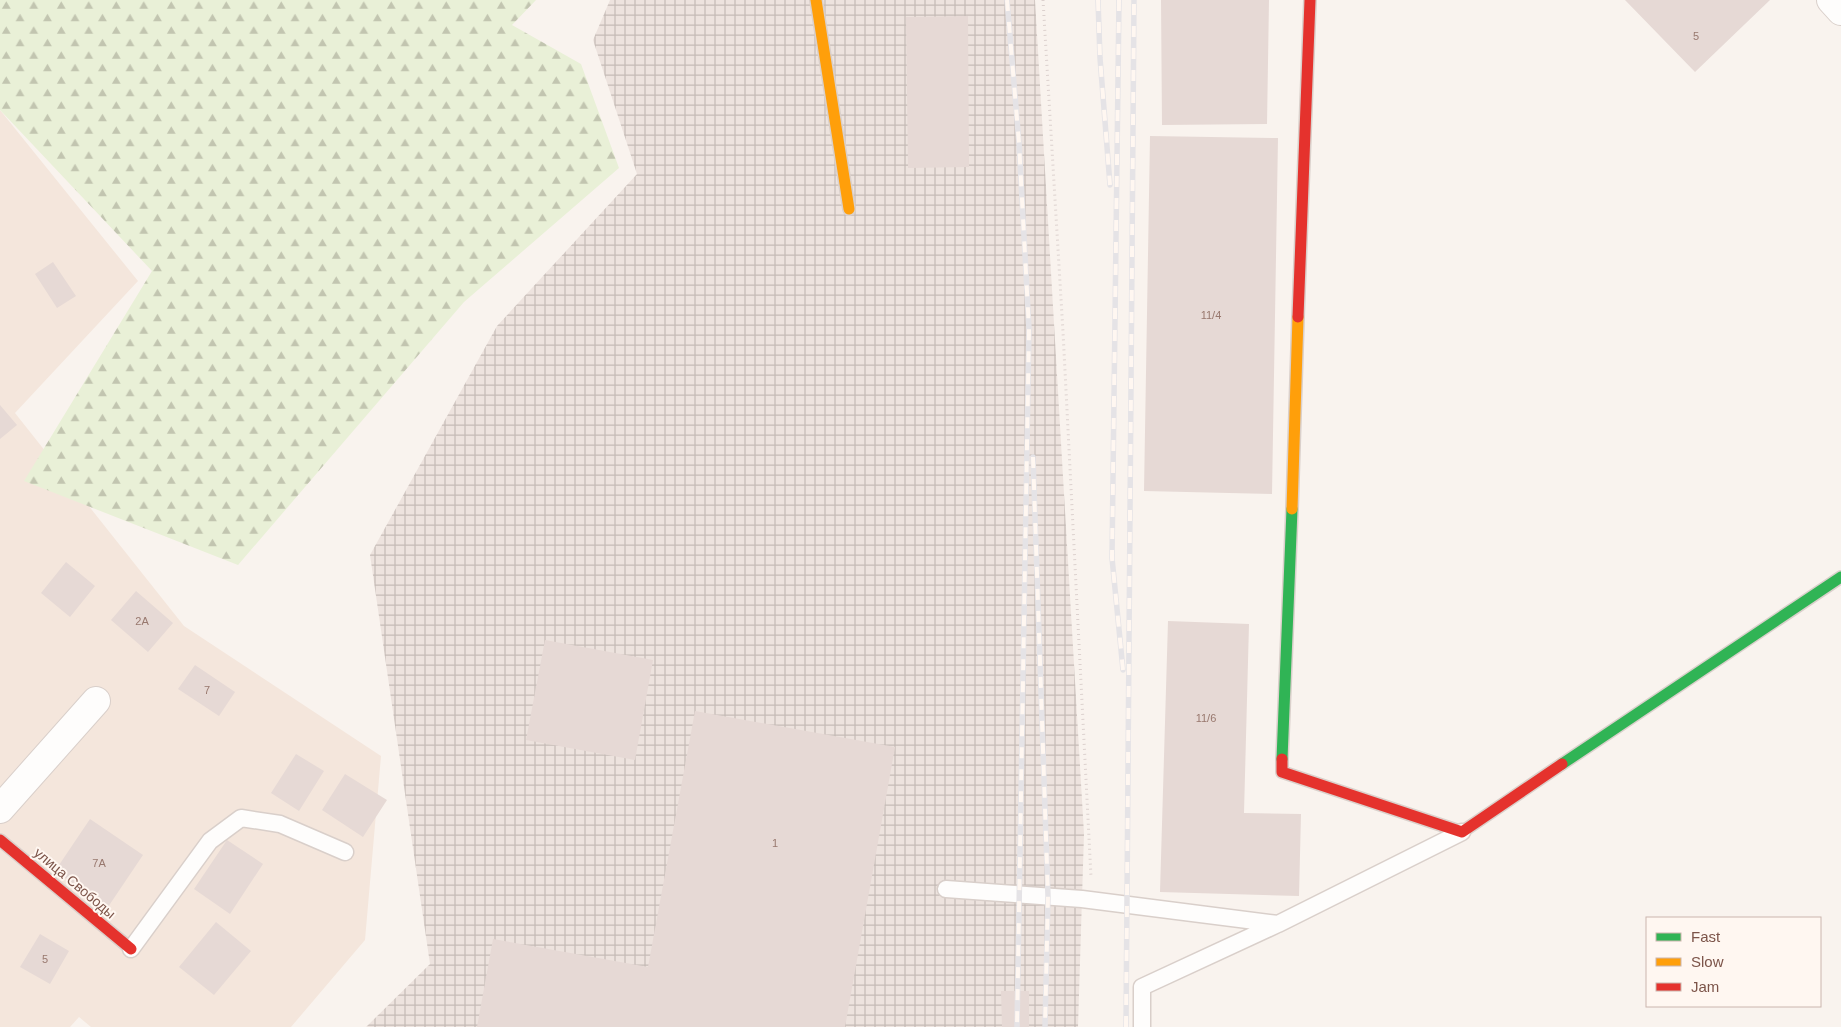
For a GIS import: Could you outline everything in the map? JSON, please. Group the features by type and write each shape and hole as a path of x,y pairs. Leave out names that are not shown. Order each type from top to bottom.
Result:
{"street":[{"path":"816,0 849,209"},
{"path":"1310,0 1282,772 1462,832 1841,577"},
{"path":"1831,0 1841,12"},
{"path":"0,809 96,701"},
{"name":"улица Свободы","path":"0,840 131,949"}],"lane":[{"path":"131,949 210,841 241,818 280,824 345,852"},
{"path":"1142,1027 1142,987 1278,924 1462,832"},
{"path":"946,890 1092,900 1278,924"}],"path":[{"path":"1043,0 1063,332 1092,900"}],"shaded area":[{"path":"610,0 1035,0 1084,834 1078,1027 366,1027 430,964 370,555 497,326 637,174 593,40"},
{"path":"0,110 138,281 15,413 184,626 381,756 365,940 291,1027 91,1027 79,1017 70,1027 0,1027"}],"green space":[{"path":"0,0 536,0 512,25 581,64 619,168 464,302 238,565 24,481 152,271 0,110"}],"building":[{"path":"1161,0 1269,0 1267,124 1162,125"},
{"path":"1625,0 1770,0 1695,72"},
{"path":"968,16 969,167 908,168 906,17"},
{"path":"1150,136 1278,138 1272,494 1144,491"},
{"path":"53,262 76,296 57,308 35,274"},
{"path":"0,405 17,425 0,439"},
{"path":"66,562 95,586 70,617 41,593"},
{"path":"136,591 173,623 148,652 111,620"},
{"path":"1168,621 1249,624 1244,813 1301,814 1299,896 1160,892"},
{"path":"545,640 653,660 635,760 526,740"},
{"path":"195,665 235,692 219,716 178,689"},
{"path":"695,711 895,747 845,1027 477,1027 493,939 648,967"},
{"path":"296,754 324,771 299,811 271,793"},
{"path":"345,774 387,800 363,837 322,810"},
{"path":"90,819 143,855 108,907 55,871"},
{"path":"227,840 263,864 230,914 194,889"},
{"path":"216,922 251,951 214,995 179,967"},
{"path":"40,934 69,951 50,984 20,967"},
{"path":"1001,991 1029,991 1029,1027 1002,1027"}],"railway":[{"path":"1007,0 1019,143 1029,329 1017,1027"},
{"path":"1098,0 1100,58 1110,185"},
{"path":"1119,0 1112,558 1123,670"},
{"path":"1126,1027 1134,0"},
{"path":"1033,457 1048,896 1045,1027"}],"traffic: fast":[{"path":"1282,759 1292,509"},
{"path":"1562,764 1841,577"}],"traffic: slow":[{"path":"816,0 849,209"},
{"path":"1292,509 1298,317"}],"traffic: jam":[{"path":"1298,317 1310,0"},
{"path":"1282,759 1282,772 1462,832 1562,764"},
{"path":"0,840 131,949"}]}
